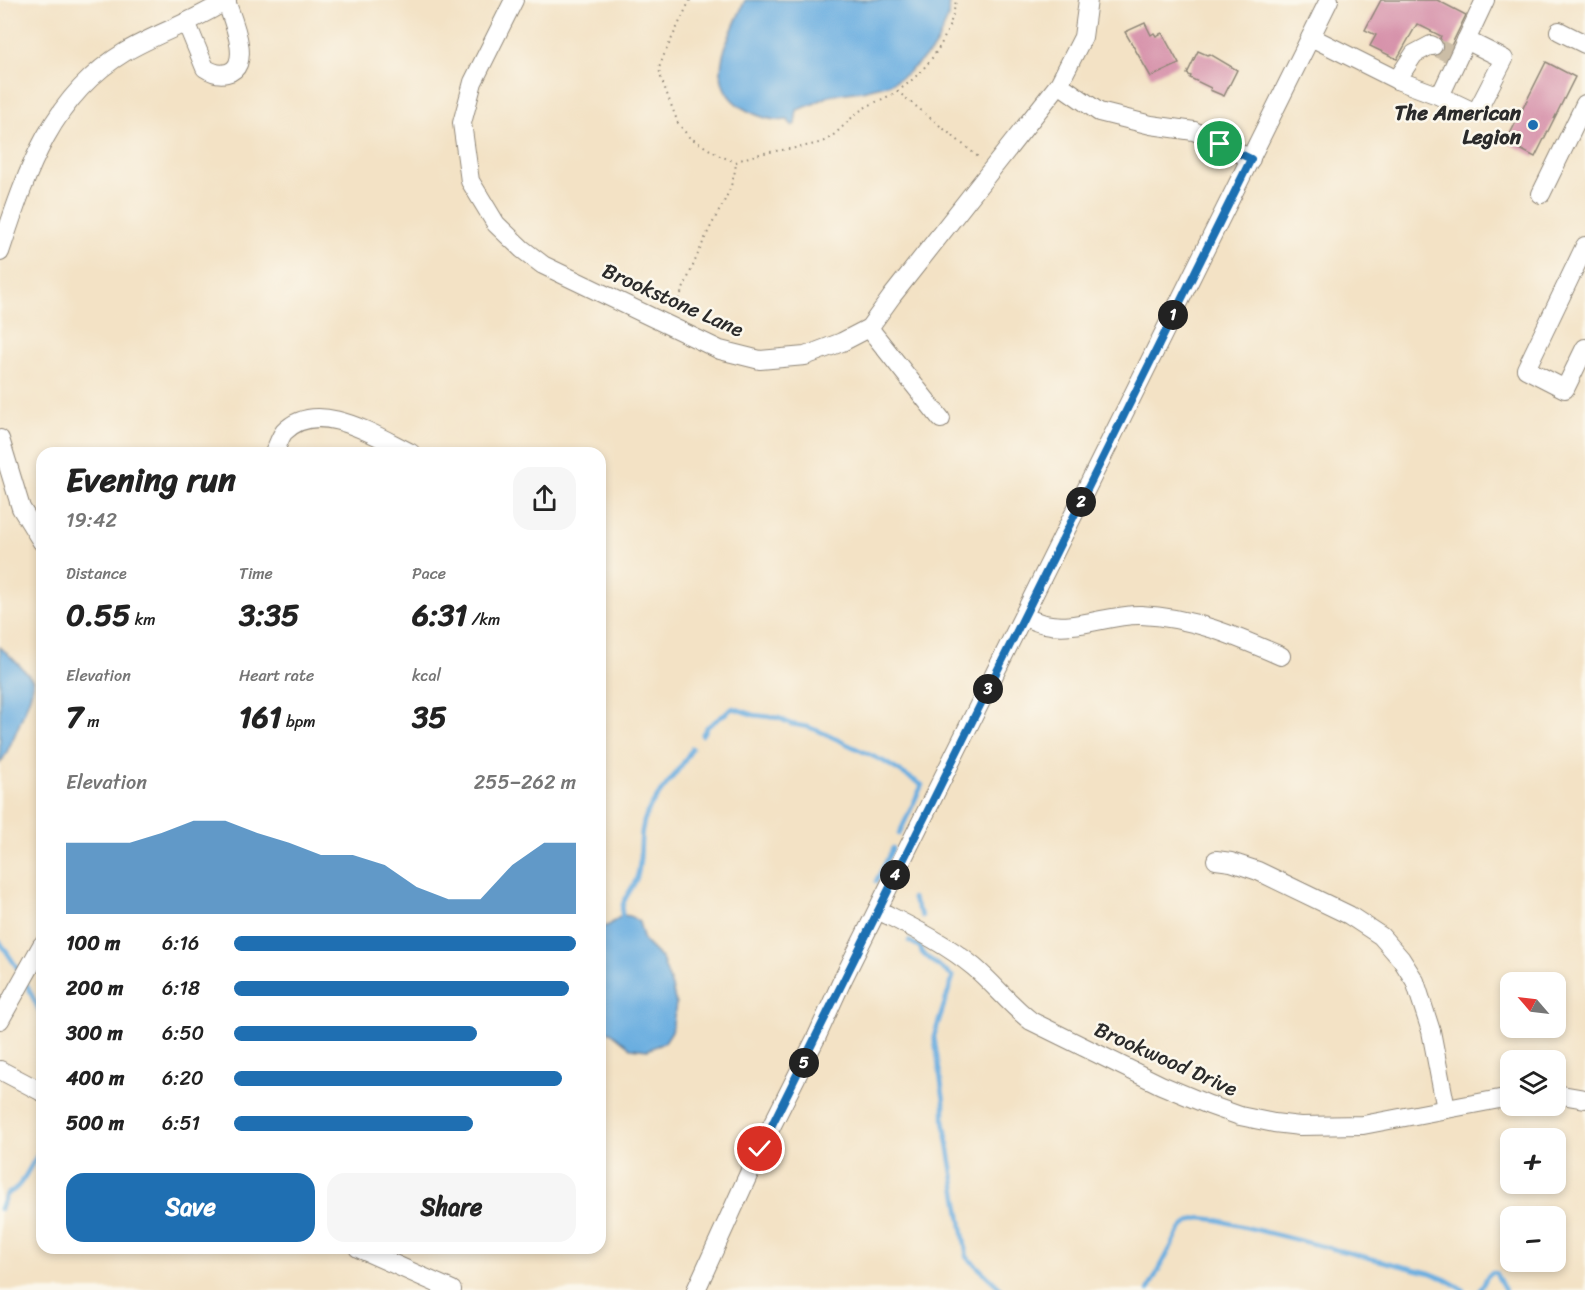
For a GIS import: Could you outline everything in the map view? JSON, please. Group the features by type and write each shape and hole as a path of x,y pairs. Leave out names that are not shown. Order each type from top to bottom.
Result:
{"street":[{"path":"0,252 23,182 62,108 84,84 124,52 207,14 226,0 238,35 240,50 240,59 232,72 215,73 205,68 187,24"},
{"name":"Brookstone Lane","path":"514,0 473,82 462,123 470,181 496,224 543,265 720,350 760,360 805,356 870,328 892,296 1059,84 1083,37 1088,0"},
{"path":"696,1290 760,1149 1329,0"},
{"path":"1440,96 1454,56 1466,40 1482,1"},
{"path":"1559,31 1585,44"},
{"path":"1311,37 1397,80 1440,96 1476,113 1504,58 1466,40"},
{"path":"1397,80 1414,54 1433,46"},
{"path":"1059,84 1099,112 1151,125 1194,131 1251,159"},
{"path":"1541,194 1585,104"},
{"path":"1584,251 1526,369 1565,389 1585,348"},
{"path":"870,328 941,419"},
{"path":"277,447 284,432 304,420 322,418 343,420 399,447"},
{"path":"0,439 21,508 36,532"},
{"path":"1024,617 1044,624 1061,626 1126,616 1163,617 1222,630 1281,656"},
{"path":"1216,860 1231,862 1258,871 1349,915 1381,936 1401,959 1415,981 1431,1031 1446,1109"},
{"name":"Brookwood Drive","path":"878,910 947,946 976,969 1015,1009 1031,1021 1142,1076 1240,1116 1300,1126 1363,1125 1500,1098"},
{"path":"0,1020 36,956"},
{"path":"0,1070 36,1089"},
{"path":"1566,1096 1585,1099"},
{"path":"371,1254 452,1290"}],"path":[{"path":"690,0 659,68 661,78 678,123 689,137 720,156 736,162 760,153 823,141 876,100 897,92 933,57 944,42 953,22 956,0"},
{"path":"897,92 992,168"},
{"path":"666,324 681,296 708,231 730,192 736,162"}],"water":[{"path":"745,0 949,0 948,18 937,43 931,52 905,75 890,84 831,95 797,110 795,124 792,126 788,120 768,118 748,111 733,101 724,88 721,75 722,60"},
{"path":"0,647 33,681 30,697 20,723 0,763"},
{"path":"622,915 630,916 639,922 644,941 662,959 672,987 676,1004 672,1031 665,1042 648,1050 631,1048 606,1030 606,926"}],"building":[{"path":"1381,0 1437,0 1466,15 1444,60 1437,56 1443,50 1444,45 1441,36 1417,24 1397,59 1370,46 1376,35 1365,30"},
{"path":"1145,23 1151,35 1154,33 1156,36 1162,33 1179,64 1151,77 1125,32"},
{"path":"1198,51 1210,54 1237,70 1224,96 1210,90 1211,88 1190,78 1191,76 1187,74"},
{"name":"The American Legion","path":"1546,62 1575,77 1535,157 1506,142"}],"waterway":[{"path":"702,735 707,727 733,708 808,727 883,761 922,785 899,834"},
{"path":"622,915 623,905 639,869 642,829 647,813 692,748"},
{"path":"876,881 893,848"},
{"path":"912,898 922,916"},
{"path":"909,941 920,947 922,953 953,977 934,1036 944,1101 944,1120 967,1257 1002,1290"},
{"path":"0,942 20,972"},
{"path":"27,985 36,1004"},
{"path":"0,1209 6,1195 22,1182 36,1158"},
{"path":"1148,1290 1180,1230 1189,1222 1199,1218 1221,1221 1430,1273 1464,1290"},
{"path":"1480,1290 1492,1272 1495,1272 1505,1290"}],"tunnel":[{"path":"1433,46 1450,54"}],"place":[{"name":"The American Legion","path":"1533,125"}],"route":[{"path":"760,1149 1251,159 1220,144"}]}
